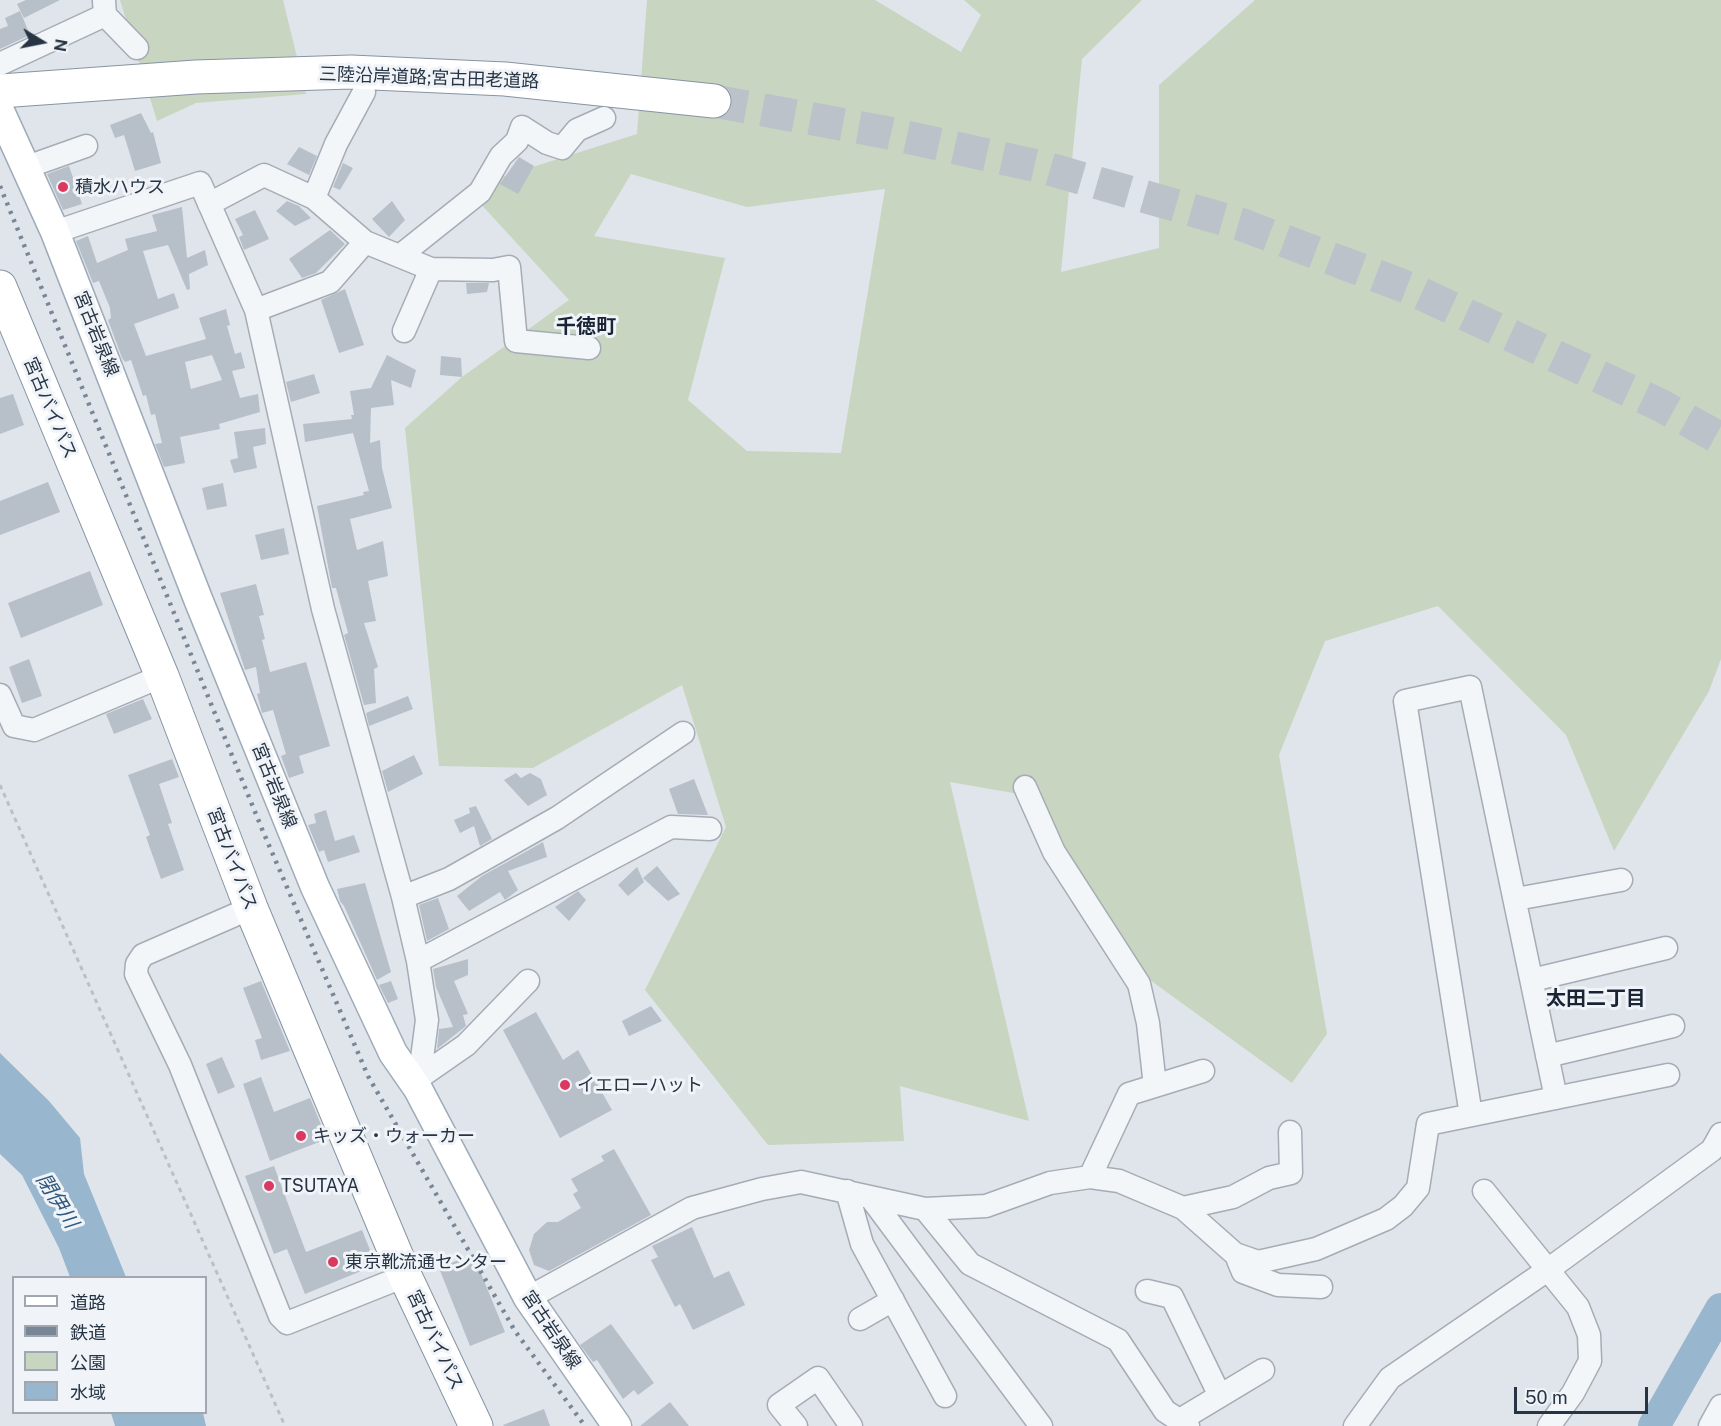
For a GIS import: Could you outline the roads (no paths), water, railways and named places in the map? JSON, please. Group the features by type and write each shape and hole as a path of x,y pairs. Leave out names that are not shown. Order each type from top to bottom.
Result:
{"highway":[{"name":"三陸沿岸道路;宮古田老道路","path":"0,91 196,77 375,73 506,79 714,100"},
{"name":"宮古バイパス","path":"0,287 162,676 251,908 405,1276 475,1426"}],"main road":[{"name":"宮古岩泉線","path":"0,111 55,232 198,599 315,887 393,1053 419,1083 528,1298 617,1426"}],"street":[{"path":"0,64 104,8 137,48"},
{"path":"314,198 336,144 364,92"},
{"path":"401,255 480,192 501,156 517,141 522,127 547,143 562,148 577,130 604,118"},
{"path":"24,168 86,146"},
{"path":"209,204 264,175 314,198 365,242 401,255 431,270 493,270 509,267 516,341 589,348"},
{"path":"55,232 200,183 256,310 323,609 403,897 418,961 427,1020 419,1083"},
{"path":"256,310 330,282 365,242"},
{"path":"404,331 431,270"},
{"path":"0,695 14,726 34,730 162,676"},
{"path":"1471,1115 1405,701 1470,687 1556,1098"},
{"path":"403,897 450,879 557,818 683,733"},
{"path":"1025,787 1054,852 1139,984 1148,1023 1155,1086"},
{"path":"418,961 671,827 710,829"},
{"path":"1516,899 1621,879"},
{"path":"251,908 143,955 137,964 136,974 180,1065 280,1316 287,1323 405,1276"},
{"path":"1532,980 1666,948"},
{"path":"419,1083 465,1045 528,981"},
{"path":"1547,1056 1673,1026"},
{"path":"1090,1177 1129,1094 1203,1071"},
{"path":"1234,1254 1258,1262 1316,1249 1386,1219 1403,1206 1418,1188 1428,1124 1668,1075"},
{"path":"1183,1208 1233,1197 1269,1178 1291,1173 1290,1132"},
{"path":"1355,1426 1390,1378 1549,1269 1712,1149 1721,1134"},
{"path":"528,1298 693,1209 762,1189 801,1182 925,1209 986,1206 1050,1183 1090,1177 1119,1181 1183,1208 1234,1254 1243,1272 1278,1285 1321,1287"},
{"path":"847,1191 862,1244 945,1396"},
{"path":"1484,1191 1578,1307 1589,1335 1590,1361 1573,1393 1549,1426"},
{"path":"872,1198 1041,1426"},
{"path":"925,1209 970,1264 1118,1340 1165,1411 1184,1423 1220,1396 1263,1370"},
{"path":"1147,1291 1172,1297 1220,1396"},
{"path":"860,1319 893,1300"},
{"path":"796,1426 779,1405 818,1378 851,1426"},
{"path":"1710,1426 1721,1406"}],"water":[{"name":"閉伊川","path":"0,1053 49,1101 80,1138 84,1174 126,1276 70,1276 59,1248 22,1175 0,1154"},
{"path":"111,1414 203,1414 206,1426 115,1426"}],"waterway":[{"path":"1654,1426 1721,1309"}],"tunnel":[{"path":"714,101 884,132 1046,168 1240,224 1409,288 1660,405 1721,439"}],"railway":[{"path":"0,186 262,829 368,1076 515,1331 585,1426"}],"place":[{"name":"積水ハウス","path":"63,187"},
{"name":"イエローハット","path":"565,1085"},
{"name":"キッズ・ウォーカー","path":"301,1136"},
{"name":"TSUTAYA","path":"269,1186"},
{"name":"東京靴流通センター","path":"333,1262"}],"district":[{"name":"千徳町","path":"586,327"},
{"name":"太田二丁目","path":"1596,999"}]}
